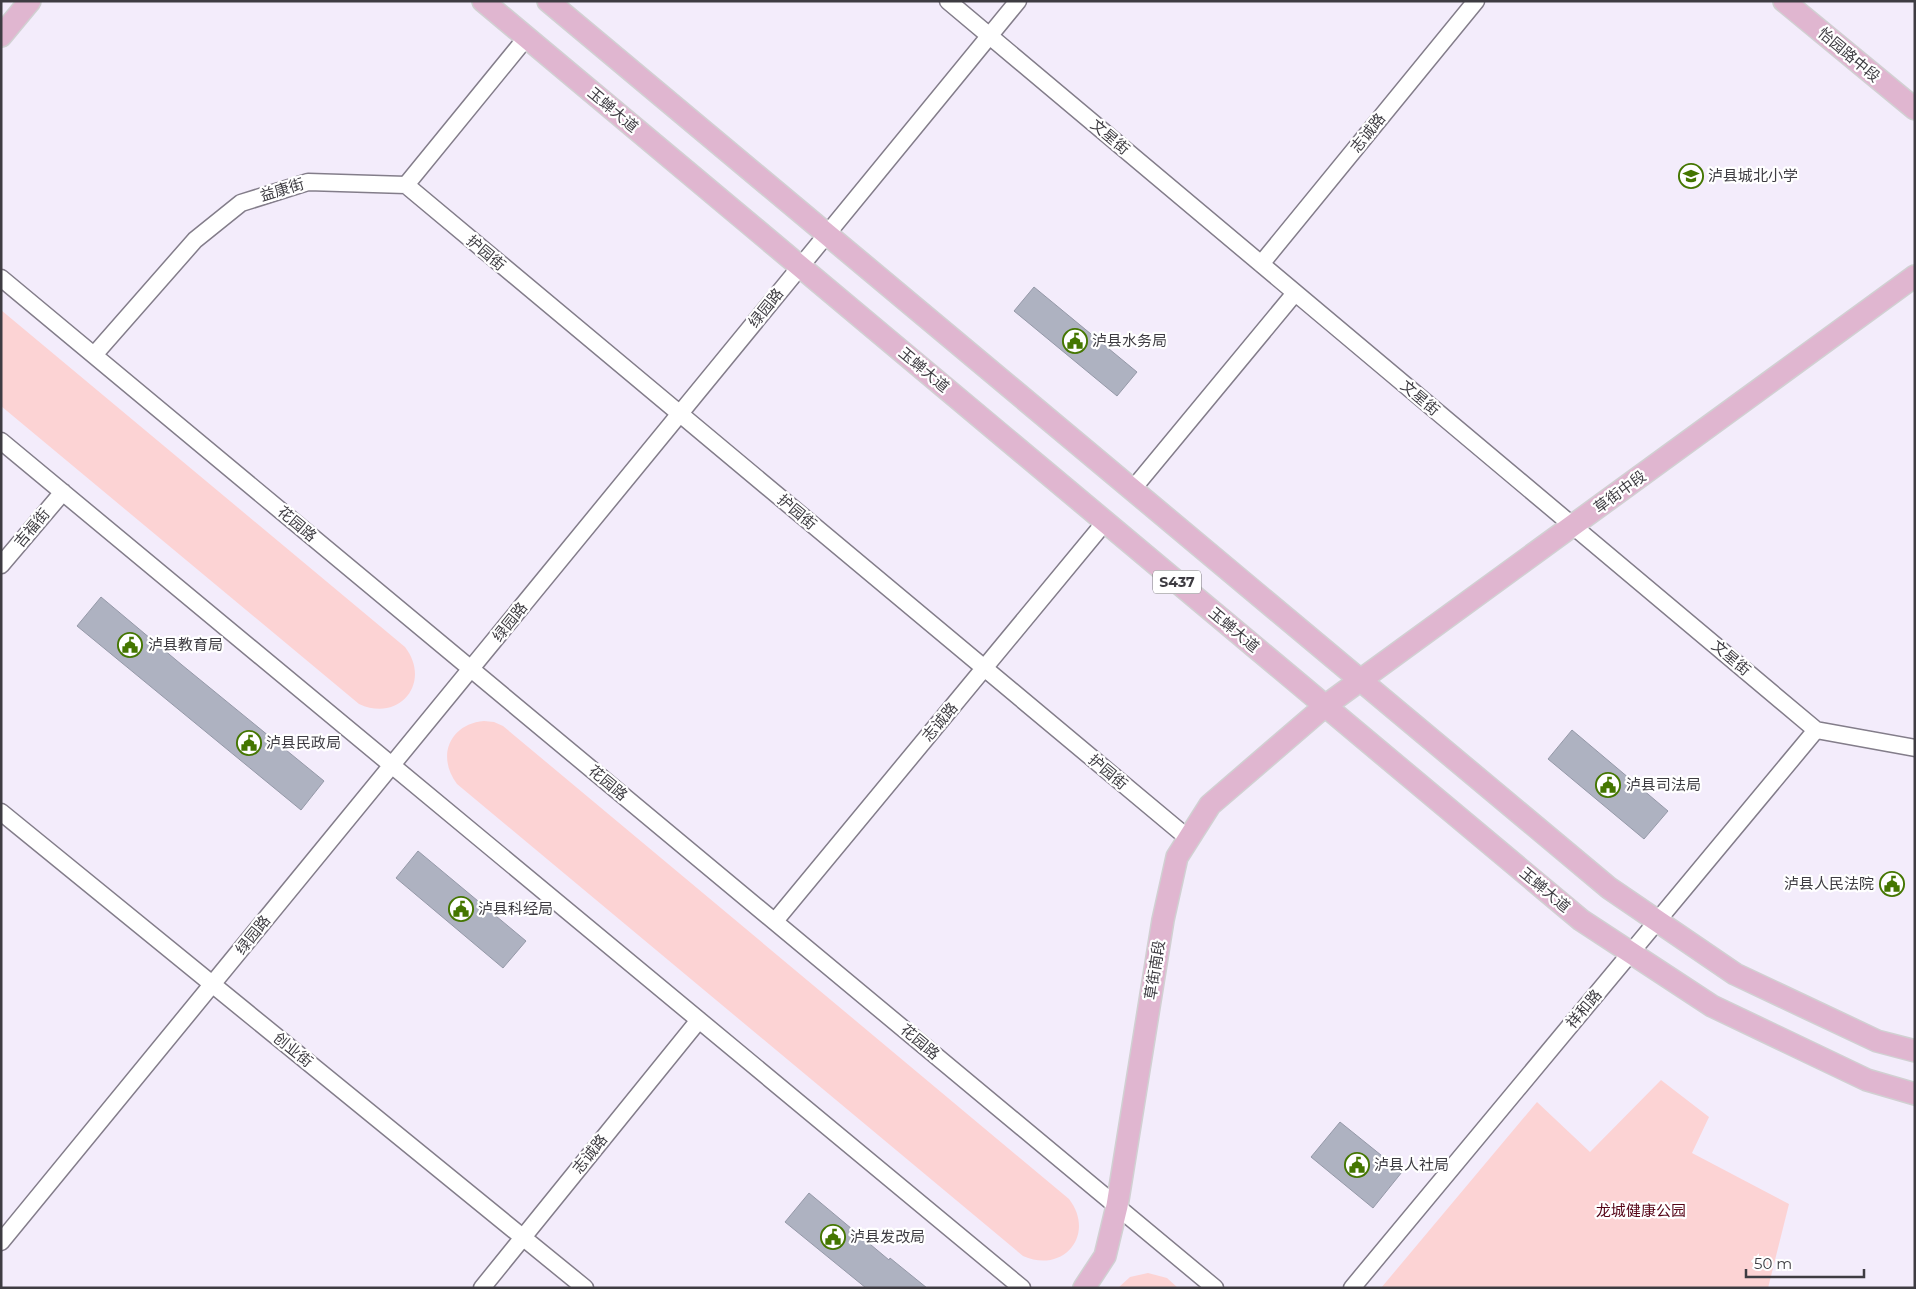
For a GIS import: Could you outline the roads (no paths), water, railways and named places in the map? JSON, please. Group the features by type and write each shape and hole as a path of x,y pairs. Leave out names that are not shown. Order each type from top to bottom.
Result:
{"main road":[{"path":"1,36 30,1"},
{"name":"玉蝉大道","path":"482,1 1581,920 1712,1006 1867,1080 1915,1094"},
{"name":"怡园路中段","path":"1784,1 1915,109"},
{"name":"S437","path":"552,3 826,235 1609,888 1735,974 1877,1041 1915,1051"},
{"name":"草街中段","path":"1325,706 1915,276"},
{"name":"草街南段","path":"1084,1288 1104,1256 1117,1206 1163,920 1177,858 1210,805 1325,706"}],"street":[{"name":"文星街","path":"948,1 1816,730 1915,748"},
{"name":"绿园路","path":"1,1242 1018,1"},
{"name":"志诚路","path":"1261,264 1476,1"},
{"path":"406,185 526,38"},
{"name":"益康街","path":"94,356 195,240 241,203 308,182 406,185"},
{"name":"护园街","path":"406,185 1189,839"},
{"name":"花园路","path":"1,278 1215,1288"},
{"path":"1132,490 1295,293"},
{"path":"1,441 1022,1288"},
{"name":"吉福街","path":"1,565 63,492"},
{"name":"志诚路","path":"775,921 1105,522"},
{"name":"祥和路","path":"1352,1288 1816,730"},
{"name":"创业街","path":"1,812 585,1288"},
{"name":"志诚路","path":"482,1288 699,1020"}],"place":[{"name":"泸县城北小学","path":"1691,176"},
{"name":"泸县水务局","path":"1075,341"},
{"name":"泸县教育局","path":"130,645"},
{"name":"泸县民政局","path":"249,743"},
{"name":"泸县司法局","path":"1608,785"},
{"name":"泸县人民法院","path":"1892,884"},
{"name":"泸县科经局","path":"461,909"},
{"name":"泸县人社局","path":"1357,1165"},
{"name":"泸县发改局","path":"833,1237"}],"park label":[{"name":"龙城健康公园","path":"1641,1211"}]}
